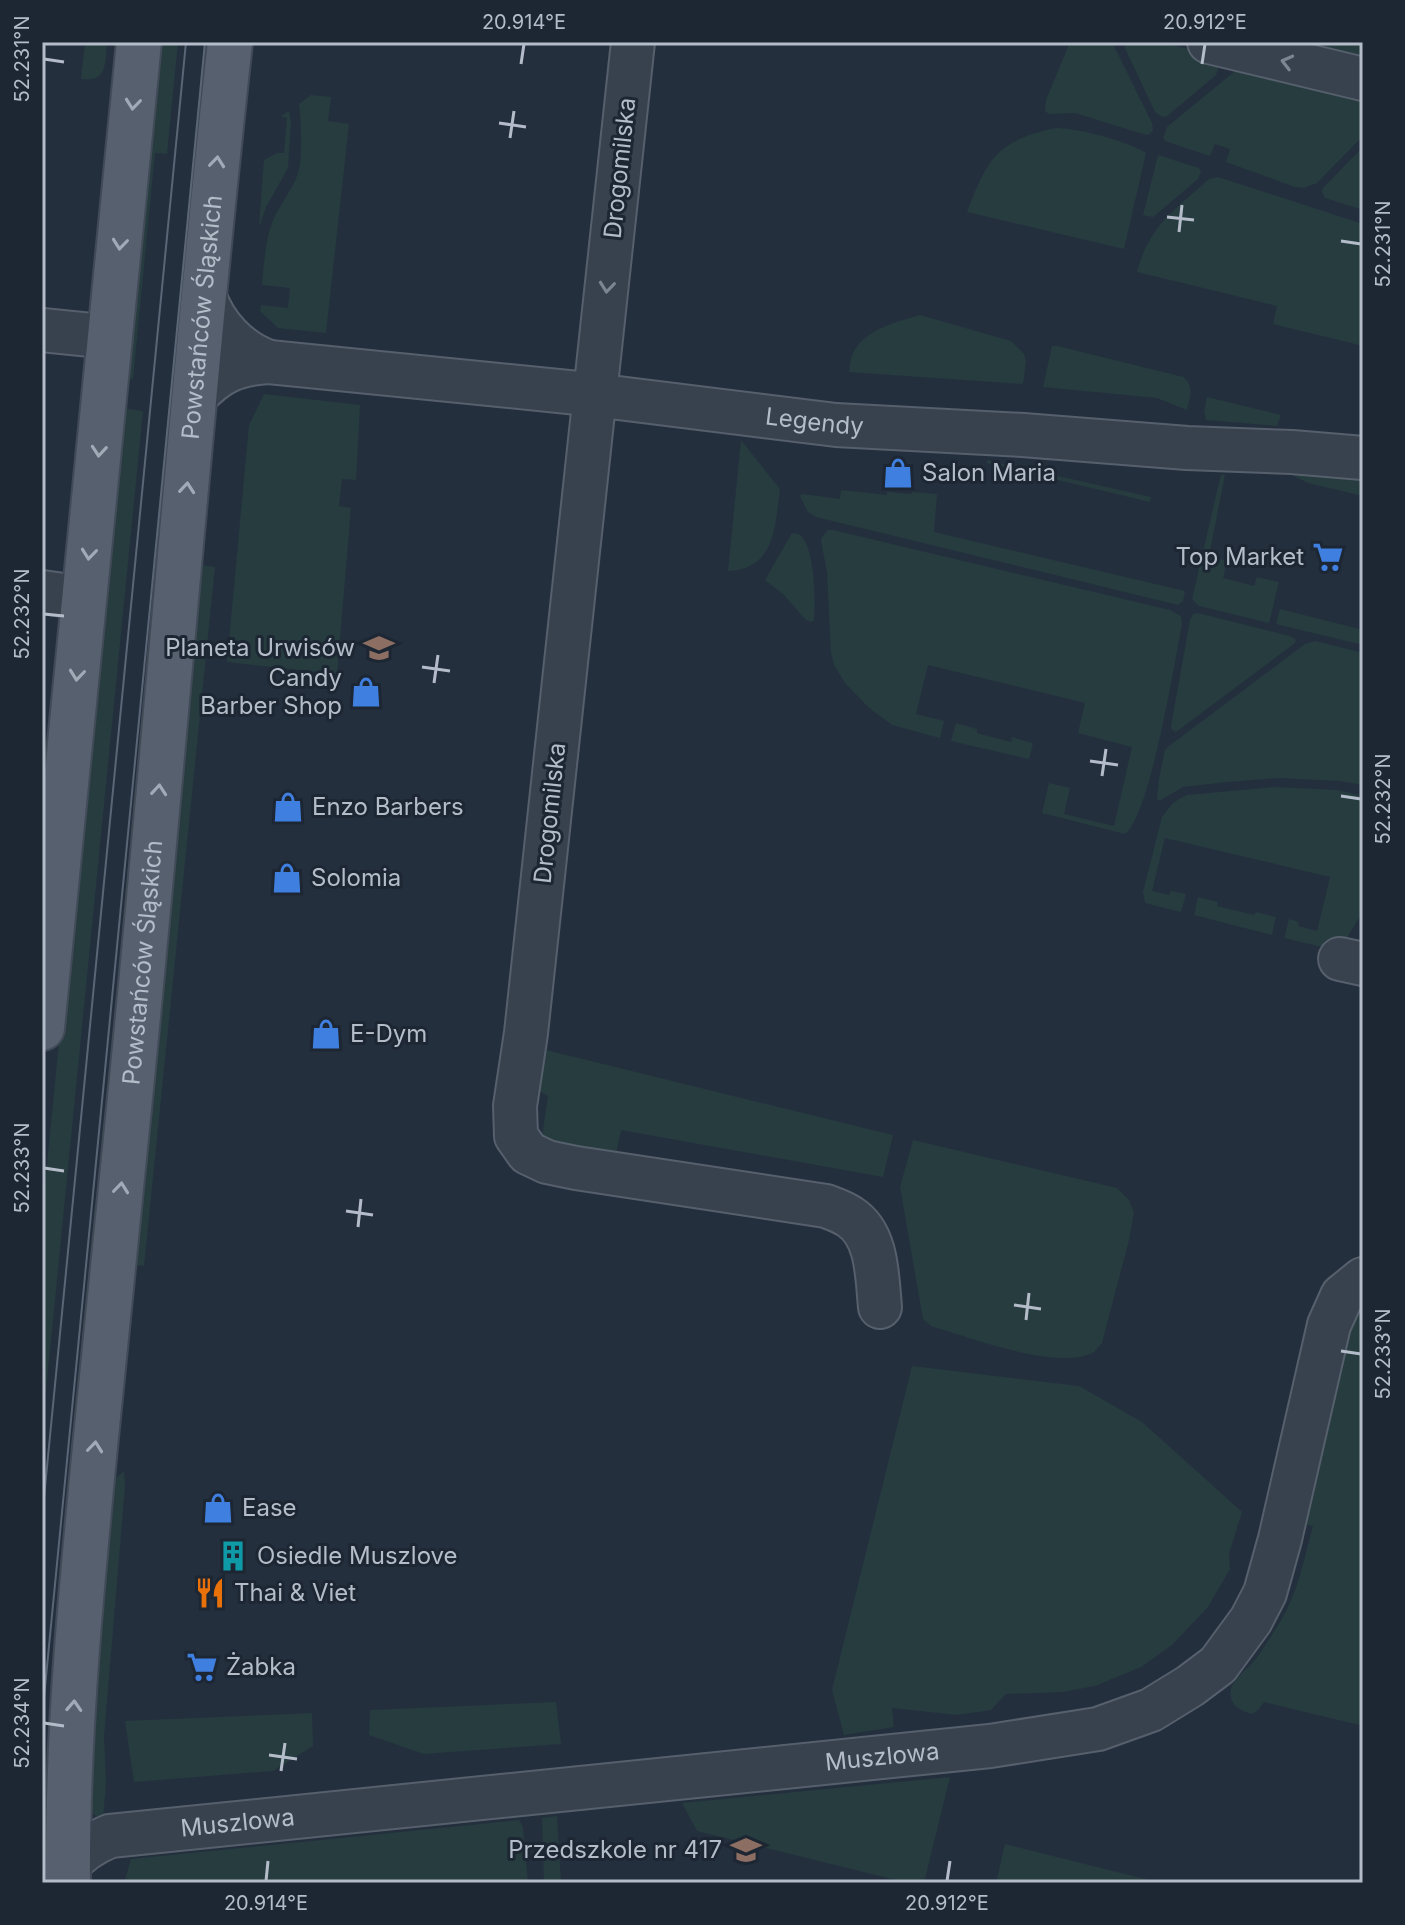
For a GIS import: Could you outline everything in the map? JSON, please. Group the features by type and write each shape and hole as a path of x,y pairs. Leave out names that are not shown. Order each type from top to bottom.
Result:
{"main road":[{"path":"42,1028 139,42"},
{"name":"Powstańców Śląskich","path":"68,1875 69,1794 80,1602 230,42"}],"street":[{"name":"Drogomilska","path":"633,42 528,1017 515,1106 516,1136 528,1153 547,1162 826,1206 851,1217 867,1233 874,1258 880,1307"},
{"path":"1209,42 1363,79"},
{"name":"Legendy","path":"204,295 220,327 256,358 269,362 595,395 836,425 1363,458"},
{"path":"42,330 111,337"},
{"name":"Legendy","path":"196,396 207,384 227,371 269,362"},
{"path":"42,592 85,598"},
{"name":"Muszlowa","path":"68,1875 73,1859 110,1836 990,1746 1098,1729 1151,1710 1218,1665 1244,1631 1265,1593 1329,1325 1342,1296 1363,1279"},
{"path":"69,1794 72,1809 78,1818 86,1826 110,1836"}],"green space":[{"path":"85,42 107,42 105,64 96,78 81,79"},
{"path":"158,42 178,42 167,154 155,153 133,379 125,378"},
{"path":"1070,42 1112,42 1152,123 1150,134 1075,113 1049,114 1045,111 1046,100"},
{"path":"1125,42 1160,42 1217,56 1220,62 1216,75 1166,117 1161,116 1155,112"},
{"path":"1293,42 1363,42 1363,70"},
{"path":"1240,67 1363,92 1363,136 1317,183 1304,188 1226,162 1230,149 1215,144 1210,156 1165,141 1163,138 1167,127"},
{"path":"311,95 331,97 328,121 349,124 326,333 278,328 260,311 261,305 288,308 290,288 262,285 264,261 272,223 300,167 299,104"},
{"path":"289,111 288,168 266,207 260,225 264,160 284,153 287,118 281,116"},
{"path":"1056,128 1102,136 1146,153 1124,249 967,212 981,178 997,155 1020,139"},
{"path":"1363,147 1363,210 1325,198 1323,188"},
{"path":"1158,155 1199,168 1201,172 1198,179 1153,217 1143,215"},
{"path":"1218,177 1363,224 1363,346 1273,324 1277,306 1137,272 1156,230 1209,179"},
{"path":"920,315 1011,341 1024,354 1026,361 1023,384 849,372 853,353 865,338 882,328"},
{"path":"1052,346 1183,377 1190,388 1187,410 1157,398 1043,387"},
{"path":"264,394 360,405 356,480 342,479 339,506 351,508 337,674 227,662 249,425"},
{"path":"1207,397 1281,415 1277,426 1206,420"},
{"path":"122,408 143,411 42,1431 42,1214"},
{"path":"741,440 780,489 774,530 764,554 744,568 728,571"},
{"path":"987,460 1151,497 1150,502 987,463"},
{"path":"1296,462 1363,468 1363,496 1308,483 1294,476"},
{"path":"1221,474 1225,475 1209,556 1227,561 1223,578 1254,586 1257,577 1279,582 1269,623 1199,606 1192,599"},
{"path":"841,490 887,495 887,492 937,494 934,532 1185,591 1183,601 1178,605 816,517 808,512 800,496 840,499"},
{"path":"828,530 1170,610 1181,616 1174,670 1152,769 1134,821 1125,834 1042,813 1049,783 1070,788 1064,814 1114,826 1132,747 1078,733 1085,703 928,665 916,714 944,721 940,738 892,725 868,707 845,683 834,665 831,652 827,572 821,541"},
{"path":"792,533 804,539 811,560 815,601 814,620 811,622 765,580"},
{"path":"202,565 215,567 144,1266 133,1265"},
{"path":"1280,609 1363,630 1363,645 1276,624"},
{"path":"1193,614 1296,640 1176,732 1171,726 1190,620"},
{"path":"1315,641 1363,653 1363,785 1280,778 1183,787 1157,800 1165,750 1305,644"},
{"path":"956,723 977,729 977,733 1011,742 1012,737 1033,743 1029,759 951,741"},
{"path":"1274,787 1337,790 1363,796 1363,911 1339,951 1284,938 1289,919 1299,922 1298,926 1317,931 1330,877 1165,838 1152,891 1169,895 1171,891 1186,894 1181,912 1145,903 1143,892 1162,817 1172,804 1187,795"},
{"path":"1198,897 1218,902 1217,906 1276,917 1272,935 1194,915"},
{"path":"542,1049 893,1135 883,1177 621,1130 615,1159 541,1144 548,1096 524,1083"},
{"path":"913,1140 1117,1188 1129,1200 1134,1212 1129,1240 1102,1343 1094,1352 1059,1358 1014,1351 931,1326 923,1319 900,1187"},
{"path":"1363,1300 1363,1726 1264,1702 1252,1714 1236,1706 1231,1699 1231,1689 1273,1633 1295,1589 1313,1526 1303,1524 1344,1333"},
{"path":"912,1366 1079,1386 1142,1422 1242,1512 1229,1554 1230,1569 1208,1607 1172,1645 1141,1667 1095,1686 1063,1692 1006,1694 991,1710 957,1715 892,1708 894,1727 844,1735 832,1690"},
{"path":"124,1471 104,1737 106,1783 103,1819 89,1810 99,1641 112,1488"},
{"path":"556,1702 561,1744 424,1754 369,1735 370,1710"},
{"path":"312,1713 313,1746 273,1771 134,1782 125,1721"},
{"path":"950,1777 924,1883 908,1883 697,1831 682,1803"},
{"path":"557,1816 561,1883 544,1883 542,1818"},
{"path":"519,1820 523,1827 528,1883 124,1883 131,1859"},
{"path":"1005,1844 1161,1883 996,1883"}],"tram line":[{"path":"42,1518 186,42"},
{"path":"42,1718 205,42"}],"place":[{"name":"Salon Maria","path":"898,473"},
{"name":"Top Market","path":"1328,557"},
{"name":"Planeta Urwisów","path":"379,648"},
{"name":"Candy Barber Shop","path":"366,692"},
{"name":"Enzo Barbers","path":"288,807"},
{"name":"Solomia","path":"287,878"},
{"name":"E-Dym","path":"326,1034"},
{"name":"Ease","path":"218,1508"},
{"name":"Osiedle Muszlove","path":"233,1556"},
{"name":"Thai & Viet","path":"210,1593"},
{"name":"Żabka","path":"202,1667"},
{"name":"Przedszkole nr 417","path":"746,1850"}]}
